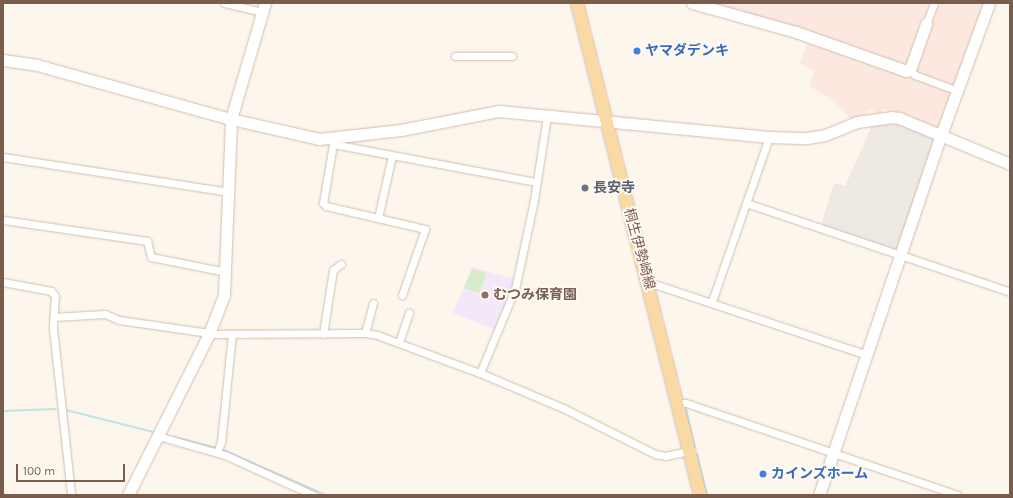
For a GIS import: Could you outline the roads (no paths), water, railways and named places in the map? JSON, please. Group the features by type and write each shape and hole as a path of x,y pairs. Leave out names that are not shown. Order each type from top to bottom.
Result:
{"main road":[{"name":"桐生伊勢崎線","path":"577,3 606,122 648,282 700,495"}],"street":[{"path":"128,495 209,334 224,295 227,272 231,119 264,8 224,3"},
{"path":"692,3 796,32 909,70 915,75 958,90"},
{"path":"909,70 934,3"},
{"path":"819,495 902,256 941,135 989,3"},
{"path":"455,56 512,56"},
{"path":"3,60 37,65 231,119 307,138 332,141 392,156 536,182"},
{"path":"332,141 401,130 499,111 769,137 807,138 825,135 857,122 891,117 941,135 1010,164"},
{"path":"480,373 515,289 534,200 547,116"},
{"path":"712,301 769,137"},
{"path":"332,141 323,203 326,206 425,228 402,295"},
{"path":"378,218 392,156"},
{"path":"3,157 229,192"},
{"path":"746,203 1010,292"},
{"path":"3,220 147,241 151,257 227,272"},
{"path":"323,334 333,270 341,264"},
{"path":"3,282 54,293 54,317 71,495"},
{"path":"648,282 712,301 868,355"},
{"path":"365,333 373,303"},
{"path":"398,342 409,313"},
{"path":"54,317 105,314 119,320 209,334 365,333 398,342 480,373 563,408 655,454 665,456 689,451"},
{"path":"217,452 221,442 232,334"},
{"path":"677,403 686,403 958,495"},
{"path":"158,436 217,452 313,495"}],"waterway":[{"path":"3,411 56,409"},
{"path":"686,409 695,447"},
{"path":"66,410 153,432"},
{"path":"174,437 217,448"},
{"path":"221,449 326,495"},
{"path":"697,455 707,495"}],"place":[{"name":"ヤマダデンキ","path":"637,51"},
{"name":"長安寺","path":"585,188"},
{"name":"むつみ保育園","path":"485,295"},
{"name":"カインズホーム","path":"763,474"}]}
